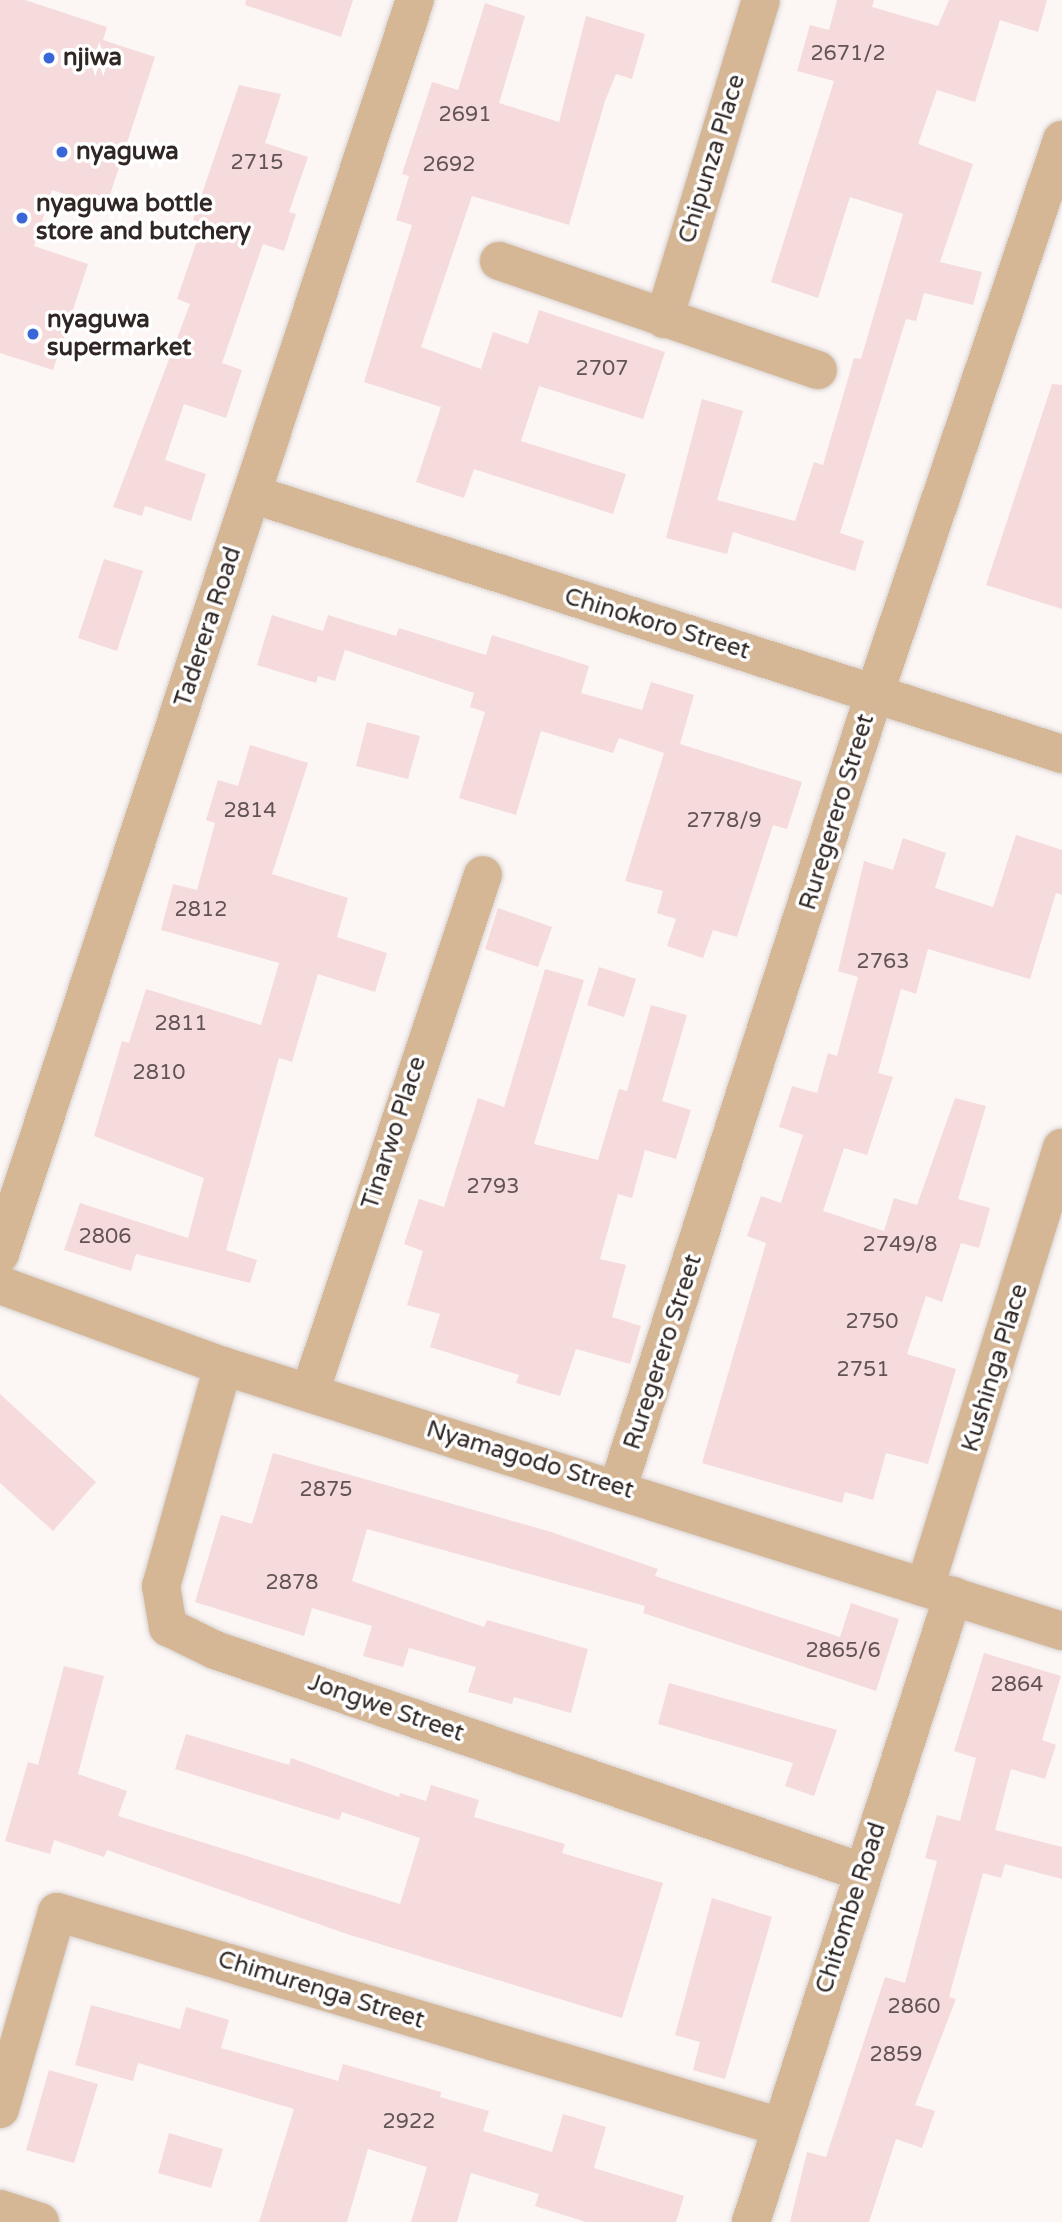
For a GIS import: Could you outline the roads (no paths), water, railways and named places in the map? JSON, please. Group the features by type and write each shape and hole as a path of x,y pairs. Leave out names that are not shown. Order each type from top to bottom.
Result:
{"street":[{"name":"Taderera Road","path":"0,1254 415,0"},
{"name":"Chipunza Place","path":"664,319 761,0"},
{"name":"Ruregerero Street","path":"618,1487 875,692 1062,140"},
{"path":"499,261 818,370"},
{"name":"Chinokoro Street","path":"251,494 1062,754"},
{"name":"Tinarwo Place","path":"310,1392 483,875"},
{"name":"Kushinga Place","path":"939,1591 1062,1147"},
{"name":"Nyamagodo Street","path":"0,1285 223,1366 618,1487 1062,1631"},
{"name":"Jongwe Street","path":"223,1366 161,1586 169,1627 215,1650 862,1872"},
{"name":"Chitombe Road","path":"751,2222 862,1872 939,1591"},
{"name":"Chimurenga Street","path":"0,2109 57,1912 781,2127"},
{"path":"0,2209 40,2222"}],"place":[{"name":"njiwa","path":"49,58"},
{"name":"nyaguwa","path":"62,152"},
{"name":"nyaguwa bottle store and butchery","path":"22,218"},
{"name":"nyaguwa supermarket","path":"33,334"}]}
